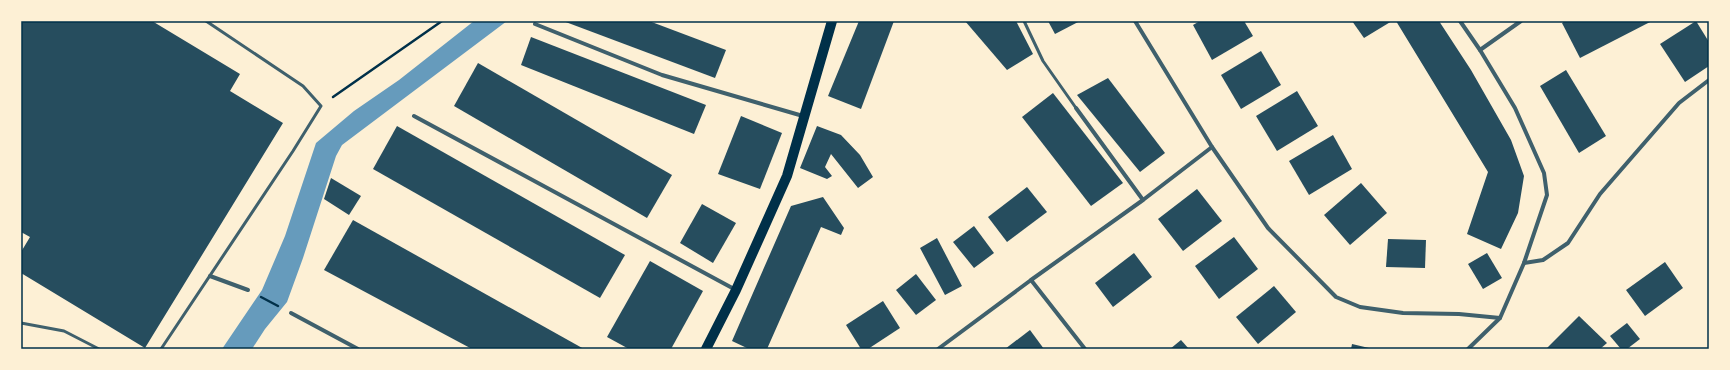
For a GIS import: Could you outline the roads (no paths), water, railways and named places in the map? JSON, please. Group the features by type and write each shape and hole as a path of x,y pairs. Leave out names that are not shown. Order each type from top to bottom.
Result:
{"main road":[{"path":"706,349 736,290 787,176 832,21"}],"street":[{"path":"1135,21 1212,147 1268,228 1336,297 1360,307 1403,313 1459,314 1500,318"},
{"path":"1460,21 1480,50 1515,108 1544,173 1547,195 1524,263 1500,318 1468,349"},
{"path":"1480,50 1521,21"},
{"path":"535,24 662,75 805,117"},
{"path":"1524,263 1542,260 1568,243 1600,194 1679,102 1709,80"},
{"path":"1076,108 1143,200"},
{"path":"414,116 736,290"},
{"path":"938,349 1143,200 1212,147"},
{"path":"210,276 248,290"},
{"path":"1032,280 1086,349"},
{"path":"291,313 358,349"}],"lane":[{"path":"161,349 293,151 321,106 303,86 206,21"},
{"path":"1024,21 1043,61 1076,108"},
{"path":"21,323 64,331 99,349"}],"water":[{"path":"474,21 507,21 342,145 336,156 287,302 265,329 252,349 222,349 262,290 285,236 316,143 354,111 399,80"}]}
